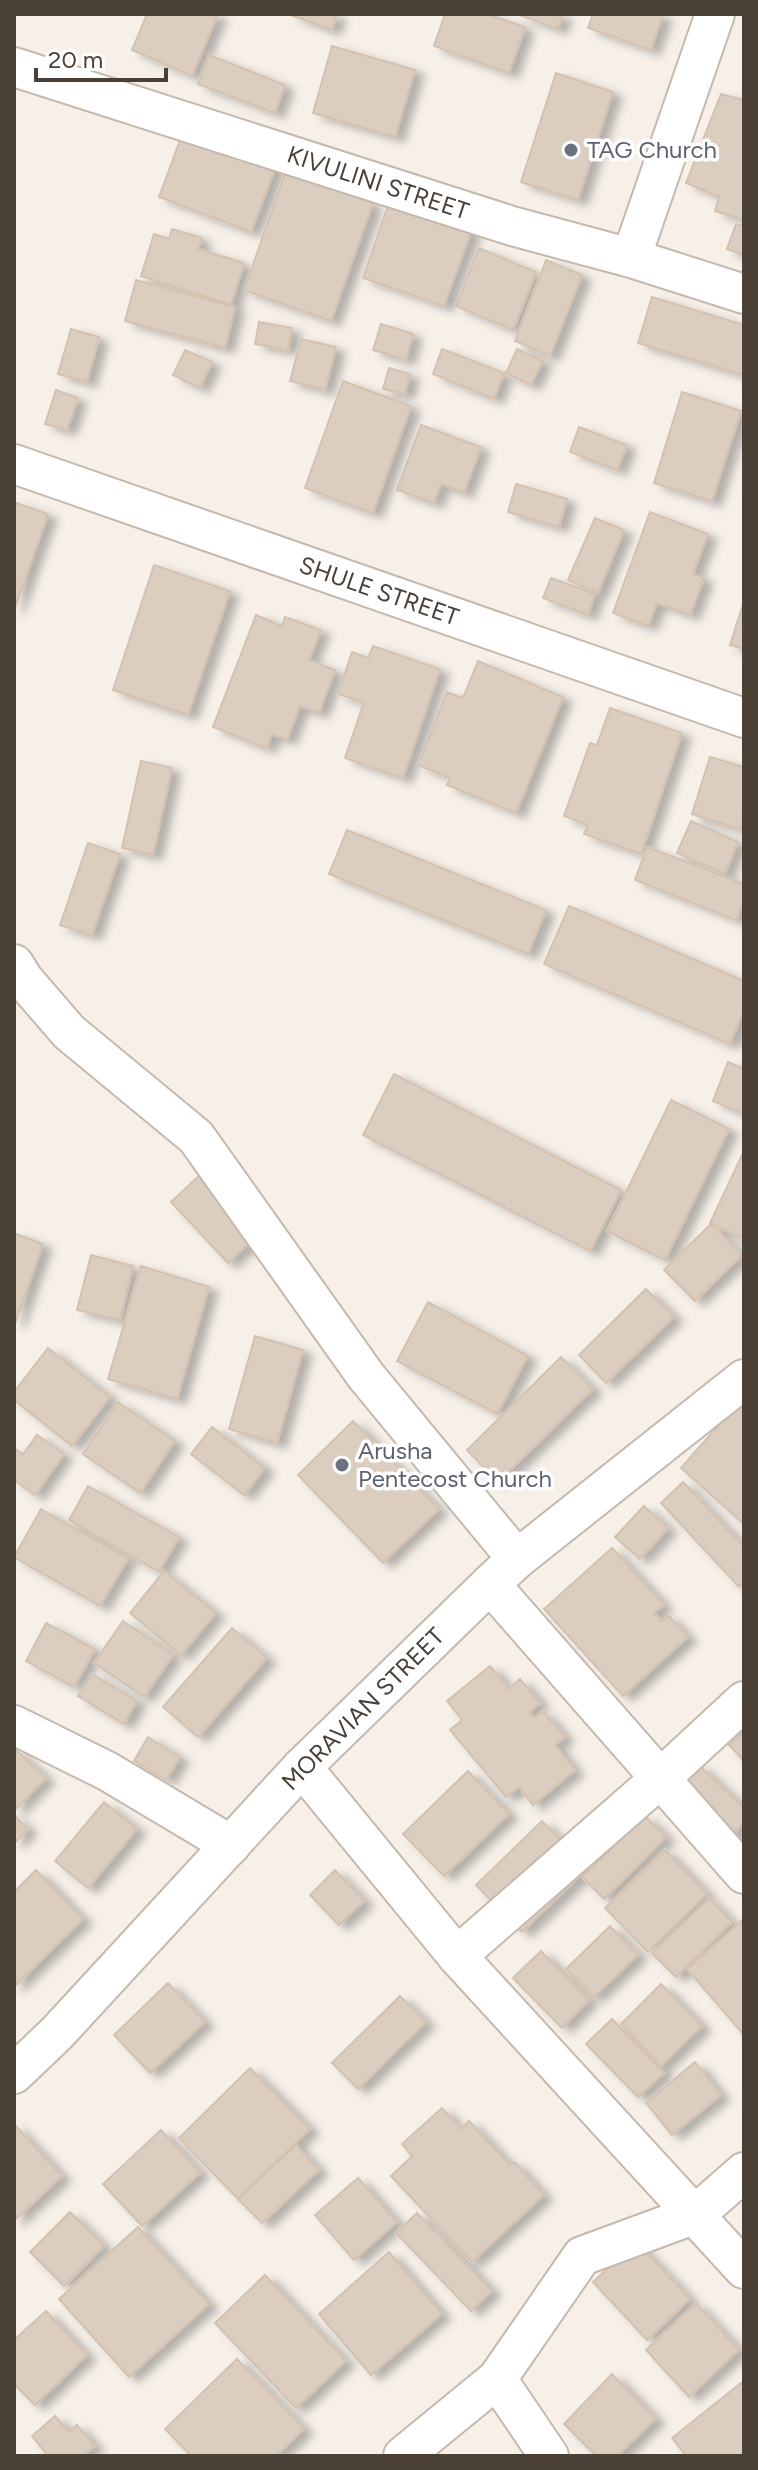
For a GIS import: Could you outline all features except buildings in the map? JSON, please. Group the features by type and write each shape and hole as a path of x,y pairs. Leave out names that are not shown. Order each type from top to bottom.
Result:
{"street":[{"path":"631,258 715,14"},
{"name":"KIVULINI STREET","path":"14,67 512,226 631,258 744,294"},
{"name":"SHULE STREET","path":"14,464 744,718"},
{"path":"14,964 69,1032 196,1137 504,1572 662,1777 744,1874"},
{"name":"MORAVIAN STREET","path":"14,2074 57,2033 302,1767 504,1572 744,1379"},
{"path":"457,1956 744,1701"},
{"path":"14,1725 107,1771 231,1845"},
{"path":"302,1767 457,1956 744,2269"},
{"path":"403,2456 497,2379 582,2256 696,2214 744,2172"},
{"path":"497,2379 549,2456"}],"place":[{"name":"TAG Church","path":"571,150"},
{"name":"Arusha Pentecost Church","path":"342,1465"}]}
